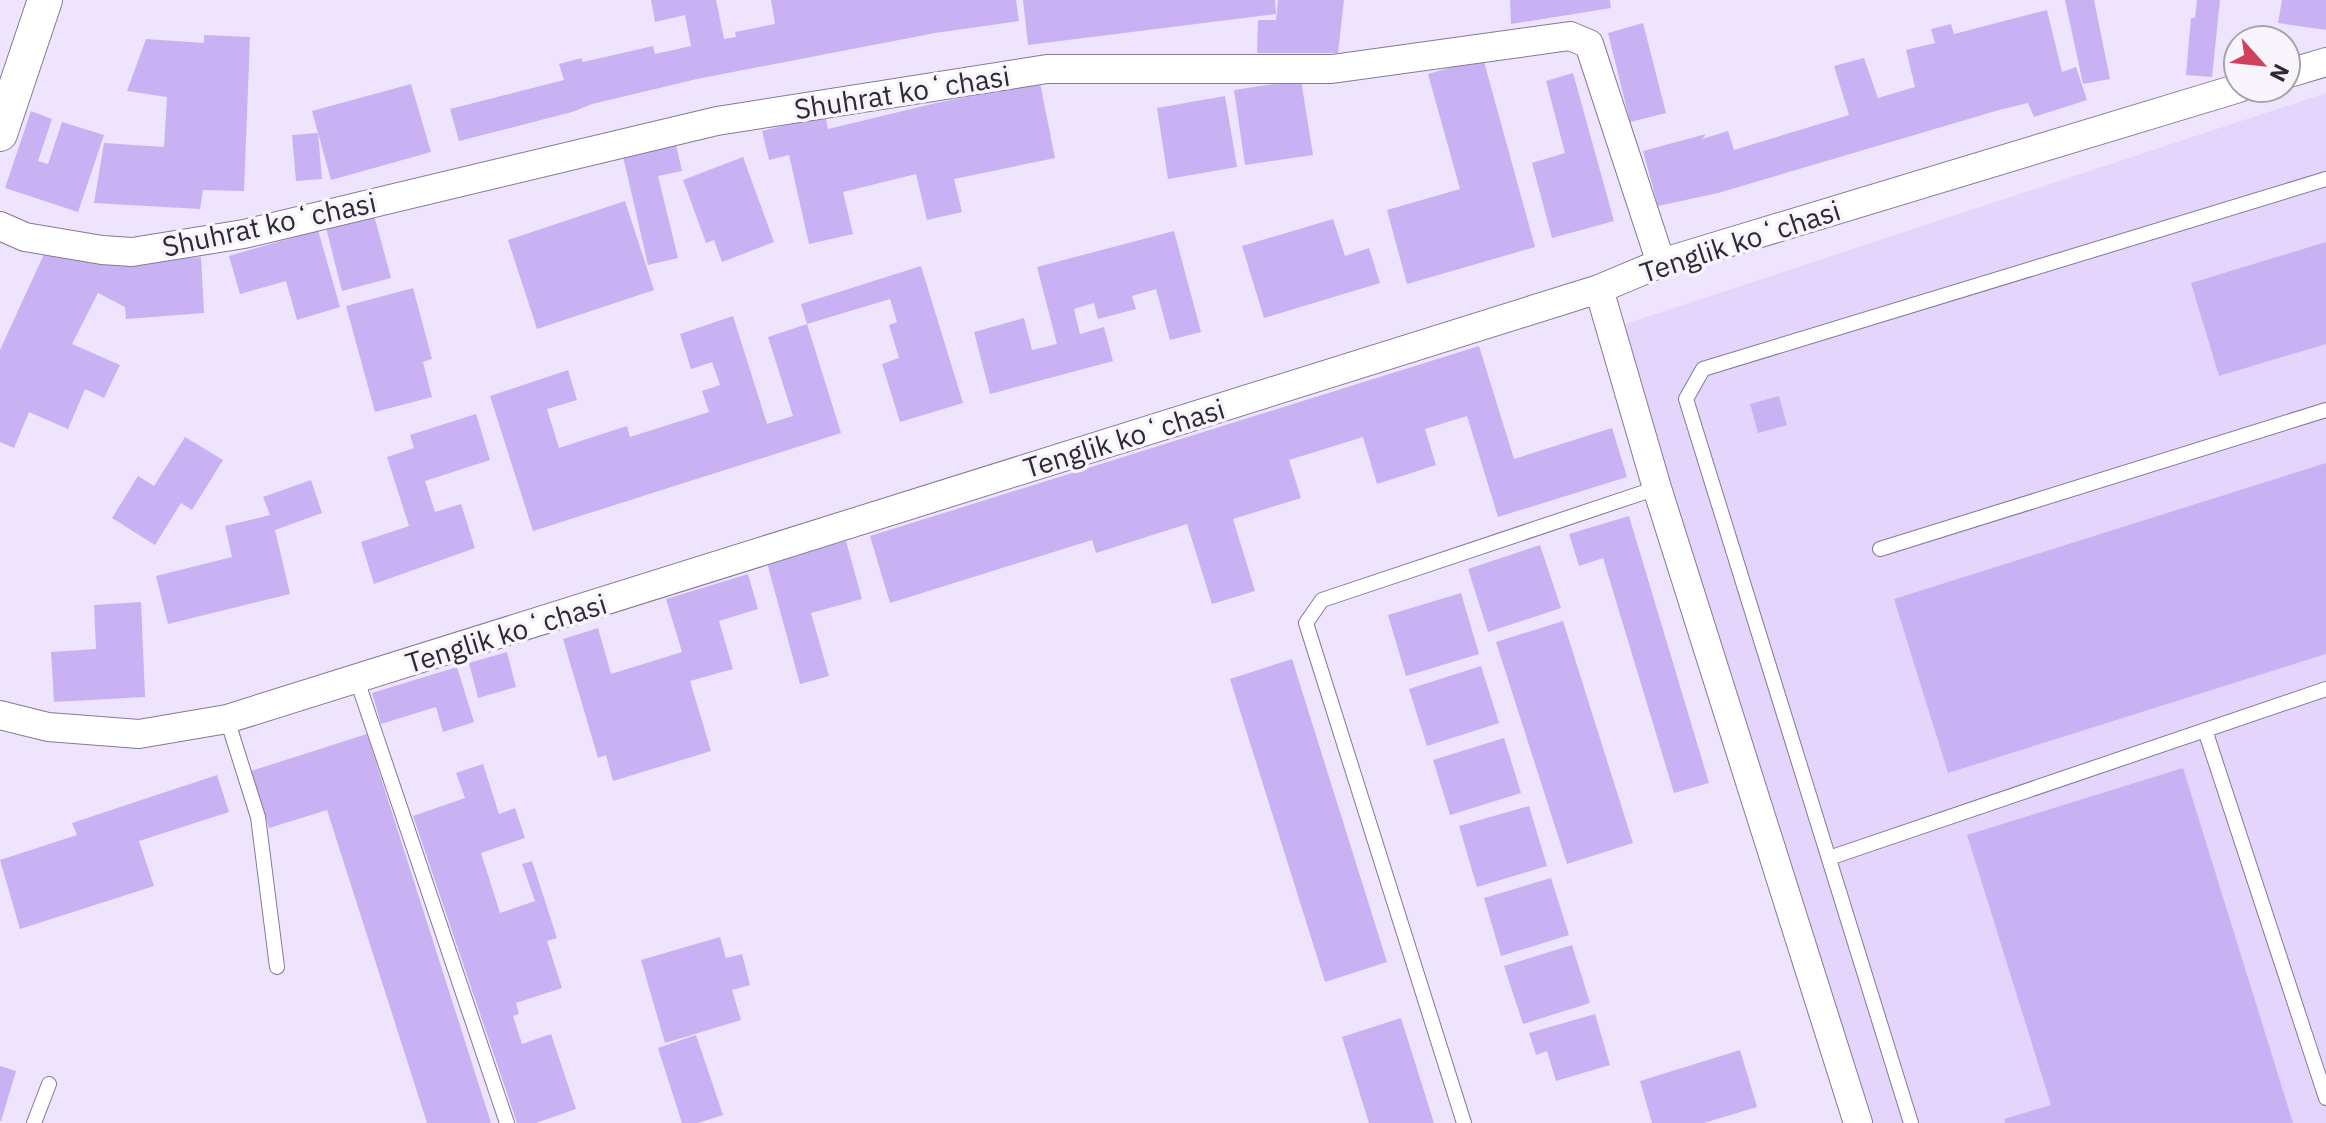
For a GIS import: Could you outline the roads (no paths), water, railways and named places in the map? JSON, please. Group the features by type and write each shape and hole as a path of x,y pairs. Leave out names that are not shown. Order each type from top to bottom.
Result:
{"street":[{"path":"0,134 45,0"},
{"name":"Shuhrat koʻchasi","path":"0,226 25,237 132,252 244,234 717,121 1047,69 1332,69 1570,36 1589,44 1661,263"},
{"path":"2302,69 2326,62"},
{"name":"Tenglik koʻchasi","path":"0,715 48,727 139,734 227,719 1599,289 1661,263 2222,93"},
{"path":"1599,289 1657,488 1858,1123"}],"lane":[{"path":"1911,1123 1686,399 1703,369 2326,179"},
{"path":"1880,549 2326,410"},
{"path":"1464,1123 1306,623 1322,600 1657,488"},
{"path":"357,680 507,1123"},
{"path":"1829,858 2326,689"},
{"path":"227,719 258,817 277,967"},
{"path":"2205,730 2326,1098"},
{"path":"34,1123 49,1084"}]}
